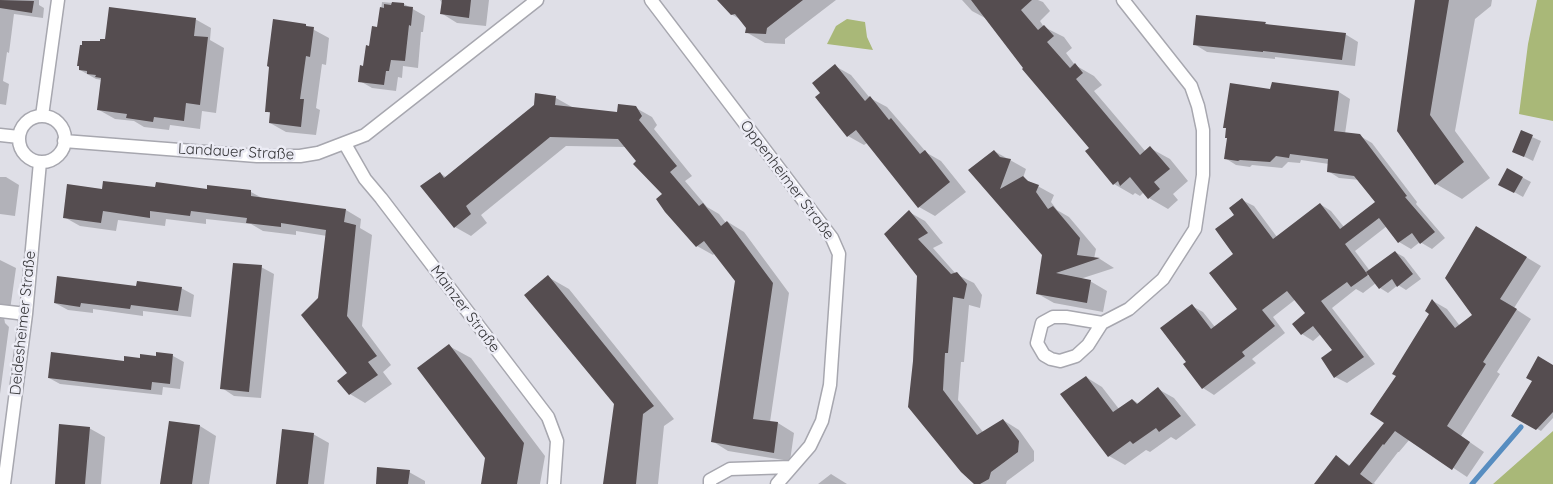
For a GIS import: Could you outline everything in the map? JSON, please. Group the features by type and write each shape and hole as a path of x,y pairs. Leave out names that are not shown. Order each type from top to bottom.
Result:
{"street":[{"path":"42,116 58,0"},
{"name":"Landauer Straße","path":"64,141 265,156 318,154 365,135 537,0"},
{"name":"Oppenheimer Straße","path":"651,0 832,238 839,254 830,385 822,421 810,446 777,484"},
{"path":"1102,323 1066,317 1053,318 1042,323 1037,343 1044,355 1051,359 1060,361 1076,356 1088,345 1102,323 1129,309 1163,279 1195,229 1203,174 1204,130 1191,86 1123,0"},
{"path":"42,116 59,124 63,132 64,141 62,150 56,157 49,161 40,162 24,154 20,146 19,137 21,129 26,122 42,116"},
{"path":"0,135 19,137"},
{"name":"Mainzer Straße","path":"345,144 364,180 382,198 548,417 557,441 554,484"},
{"name":"Deidesheimer Straße","path":"4,484 26,314 40,162"},
{"path":"0,311 26,314"},
{"path":"710,484 710,480 730,469 791,467"}],"green space":[{"path":"1537,0 1553,0 1553,121 1519,114 1528,44"},
{"path":"847,19 865,22 867,37 873,50 827,44 836,26"},
{"path":"1553,431 1553,484 1493,484"}],"building":[{"path":"0,0 34,1 32,13 0,8"},
{"path":"442,0 471,0 469,18 440,14"},
{"path":"717,0 803,0 767,28 766,34 745,33 746,28 735,14 731,15"},
{"path":"971,0 1032,0 1021,10 1038,30 1044,25 1054,36 1047,42 1070,68 1075,63 1083,73 1076,79 1140,155 1150,146 1170,169 1154,182 1160,189 1148,199 1130,177 1120,186 1118,181 1113,185 1085,151 1089,148 1022,69"},
{"path":"1415,0 1449,0 1430,115 1464,162 1435,185 1397,131"},
{"path":"392,2 404,3 404,6 413,7 405,61 391,60 389,71 386,71 384,85 358,82 360,65 363,66 366,45 369,46 372,26 377,27 380,7 384,8 384,4 391,5"},
{"path":"109,7 196,18 194,36 208,37 200,105 186,103 184,121 154,117 153,122 126,118 127,114 97,110 101,78 95,77 96,75 87,74 87,71 79,70 79,66 77,66 82,41 100,41 100,39 105,39"},
{"path":"1196,15 1346,33 1342,60 1193,45"},
{"path":"273,19 314,27 310,57 306,56 300,99 304,99 301,127 269,123 270,112 265,112 269,67 267,66"},
{"path":"835,64 865,101 870,96 889,120 891,118 920,154 925,150 950,182 918,208 856,130 847,137 815,97 820,93 812,83"},
{"path":"1272,82 1339,91 1334,131 1360,134 1407,196 1405,197 1435,232 1420,244 1412,233 1398,243 1379,218 1345,244 1368,275 1351,287 1347,282 1321,301 1364,357 1334,378 1321,358 1332,350 1313,326 1301,335 1292,324 1305,313 1287,291 1262,310 1275,326 1242,352 1245,356 1202,389 1183,364 1186,362 1160,328 1192,304 1211,329 1237,309 1209,273 1233,254 1215,229 1234,215 1229,208 1242,198 1273,239 1320,203 1340,229 1375,202 1354,176 1327,172 1328,159 1290,154 1289,158 1276,156 1270,162 1224,159 1227,138 1225,138 1226,128 1223,128 1230,83 1270,89"},
{"path":"535,93 556,96 555,105 617,112 618,104 636,106 642,116 639,120 677,166 670,172 699,206 703,203 721,226 727,221 773,283 753,419 778,422 774,453 711,442 735,281 704,241 696,247 665,212 656,199 662,194 633,164 636,161 618,139 550,137 466,206 471,214 454,228 420,186 440,172 444,178 534,105"},
{"path":"1521,130 1533,135 1524,157 1512,152"},
{"path":"994,150 1000,157 1011,159 1000,189 1023,176 1028,181 1039,185 1036,192 1048,209 1053,206 1080,238 1077,255 1100,258 1056,273 1091,280 1087,303 1036,294 1042,255 968,170"},
{"path":"1507,168 1523,177 1514,193 1498,185"},
{"path":"103,181 155,187 156,182 207,189 207,185 251,190 251,196 346,209 344,222 356,225 347,316 377,356 368,362 378,375 349,395 337,381 347,373 301,315 318,298 326,230 281,223 281,227 246,223 247,218 191,211 190,216 150,211 150,218 103,211 101,223 63,218 67,184 102,189"},
{"path":"909,210 928,233 918,239 951,274 957,272 967,284 964,299 953,297 948,353 945,353 943,390 977,435 1003,419 1019,441 1018,452 991,472 989,479 980,484 974,484 961,472 908,407 913,361 917,276 884,234"},
{"path":"1476,226 1527,257 1500,299 1517,309 1483,362 1486,364 1447,426 1470,442 1452,470 1395,431 1360,474 1373,484 1314,484 1336,455 1349,466 1384,423 1370,414 1396,376 1392,374 1429,314 1425,311 1432,299 1455,328 1472,315 1445,278"},
{"path":"1395,251 1413,274 1397,287 1392,279 1379,289 1366,272"},
{"path":"233,263 262,265 249,392 220,389"},
{"path":"548,275 654,406 643,414 636,484 603,484 614,404 524,295"},
{"path":"57,276 136,286 137,281 182,287 178,311 131,305 130,309 81,303 80,307 54,303"},
{"path":"449,344 524,443 517,484 481,484 485,458 417,368"},
{"path":"51,352 124,361 124,356 140,358 140,354 156,356 156,352 173,354 170,384 152,382 151,390 48,378"},
{"path":"1538,356 1553,365 1553,412 1536,430 1511,416 1532,381 1526,378"},
{"path":"1086,376 1113,412 1132,399 1137,404 1158,387 1181,416 1159,432 1156,428 1133,444 1130,441 1108,457 1060,394"},
{"path":"169,421 200,425 192,484 160,484"},
{"path":"59,424 90,427 85,484 55,484"},
{"path":"282,429 314,433 308,484 276,484"},
{"path":"377,467 410,470 408,484 376,484"}],"waterway":[{"path":"1472,484 1521,427"}]}
